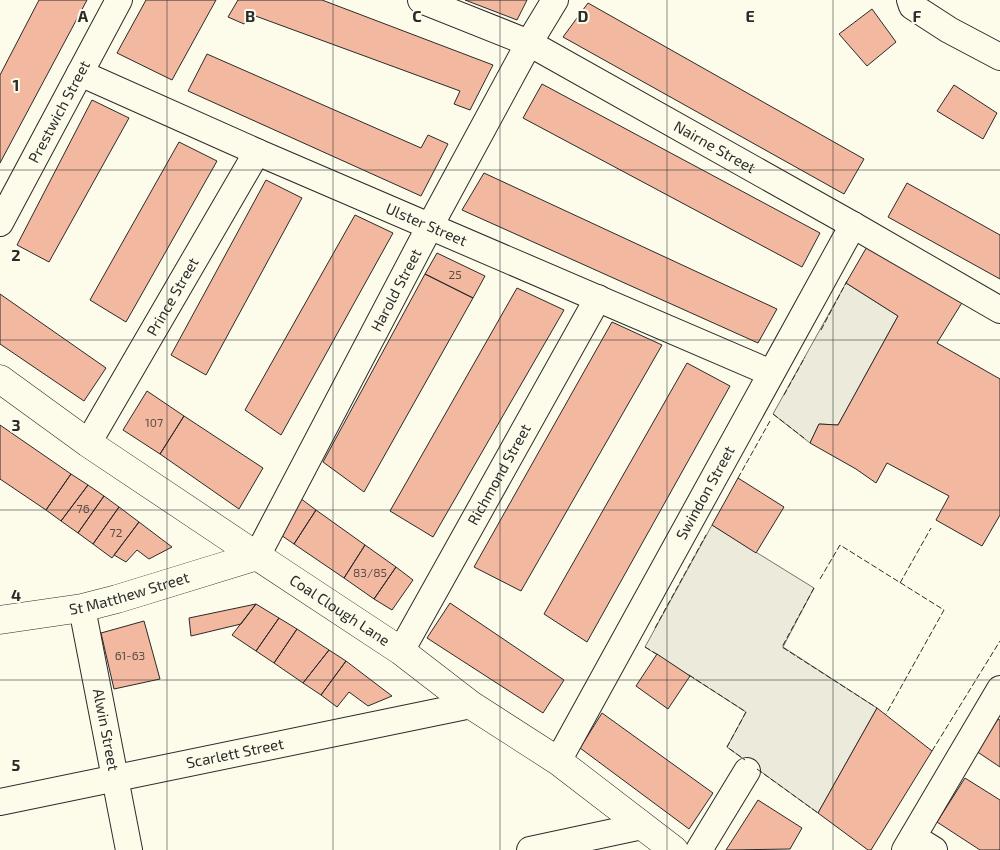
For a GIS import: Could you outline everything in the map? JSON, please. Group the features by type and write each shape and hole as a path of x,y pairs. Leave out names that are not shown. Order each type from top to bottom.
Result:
{"main road":[{"name":"Coal Clough Lane","path":"0,379 88,442 401,651 471,705 558,761 674,850"},
{"name":"St Matthew Street","path":"0,620 82,608 257,556"}],"street":[{"name":"Prestwich Street","path":"0,223 119,0"},
{"name":"Nairne Street","path":"421,0 529,43 1000,310"},
{"name":"Harold Street","path":"257,556 430,226 529,43 555,0"},
{"path":"910,0 912,6 949,30 1000,57"},
{"name":"Ulster Street","path":"80,73 257,152 771,373"},
{"name":"Prince Street","path":"88,442 257,152"},
{"name":"Swindon Street","path":"558,761 853,225"},
{"name":"Richmond Street","path":"401,651 598,298"},
{"name":"Alwin Street","path":"82,608 129,850"},
{"path":"917,846 1000,690"},
{"name":"Scarlett Street","path":"0,802 471,705"},
{"path":"699,850 747,771"},
{"path":"530,850 642,826"}],"shaded area":[{"path":"846,283 898,316 838,425 819,424 810,443 773,414"},
{"path":"712,525 814,588 783,647 877,708 818,813 727,747 746,712 645,647"}],"building":[{"path":"39,0 87,0 0,163 0,75"},
{"path":"146,0 216,0 172,80 117,53"},
{"path":"238,0 322,0 493,65 470,110 454,104 460,91 250,14 244,24 228,17"},
{"path":"465,0 527,0 517,20"},
{"path":"588,3 864,159 844,194 563,37"},
{"path":"872,9 896,42 867,66 839,34"},
{"path":"207,54 421,148 428,135 448,144 421,196 188,91"},
{"path":"542,84 820,233 802,267 523,118"},
{"path":"954,85 997,113 983,139 937,111"},
{"path":"92,100 129,118 49,262 17,245"},
{"path":"179,142 217,161 126,322 90,300"},
{"path":"484,173 777,309 758,343 462,210"},
{"path":"266,180 302,198 206,375 171,355"},
{"path":"907,183 1000,235 1000,279 888,217"},
{"path":"355,215 393,233 281,435 245,410"},
{"path":"868,245 963,301 937,343 1000,379 1000,515 982,546 936,520 949,496 887,463 876,483 856,469 810,443 819,424 838,425 898,316 846,283"},
{"path":"437,253 485,276 473,298 425,274"},
{"path":"425,274 473,298 364,492 323,462"},
{"path":"517,288 564,310 433,537 390,511"},
{"path":"0,294 106,368 84,401 0,344"},
{"path":"612,322 662,345 521,591 474,567"},
{"path":"687,363 730,386 587,642 544,614"},
{"path":"147,391 184,416 160,454 123,430"},
{"path":"184,416 263,468 239,509 160,454"},
{"path":"0,425 71,474 46,510 0,479"},
{"path":"71,474 88,485 61,521 46,510"},
{"path":"738,478 784,507 756,553 712,525"},
{"path":"88,485 104,496 78,533 61,521"},
{"path":"104,496 119,507 93,544 78,533"},
{"path":"300,498 316,510 294,544 278,533"},
{"path":"119,507 139,522 112,558 93,544"},
{"path":"316,510 365,545 344,578 294,544"},
{"path":"139,522 172,547 149,559 137,550 126,562 114,555"},
{"path":"365,545 396,567 374,599 344,578"},
{"path":"396,567 413,580 392,610 374,599"},
{"path":"450,603 564,680 543,713 427,638"},
{"path":"256,604 279,618 256,651 232,635"},
{"path":"256,604 241,624 191,636 189,618"},
{"path":"279,618 297,629 274,663 256,651"},
{"path":"144,621 160,679 114,689 101,633"},
{"path":"297,629 329,650 303,683 274,663"},
{"path":"329,650 346,661 321,695 303,683"},
{"path":"657,654 690,676 668,709 636,686"},
{"path":"346,661 392,696 368,706 349,692 337,707 321,695"},
{"path":"877,708 932,751 871,850 868,850 818,813"},
{"path":"602,713 713,793 689,829 580,748"},
{"path":"998,719 1000,720 1000,767 976,751"},
{"path":"965,778 1000,800 1000,850 980,850 937,822"},
{"path":"758,800 802,828 790,849 726,850"}],"fence":[{"path":"821,330 847,281"},
{"path":"784,395 805,357"},
{"path":"773,414 804,438"},
{"path":"738,478 770,421"},
{"path":"900,583 931,528"},
{"path":"655,628 706,535"},
{"path":"820,579 840,545 944,610 886,714"},
{"path":"814,588 782,647 877,708"},
{"path":"932,751 1000,641"},
{"path":"645,647 660,656"},
{"path":"689,675 746,712 727,747 745,760"},
{"path":"757,769 818,813"}]}
